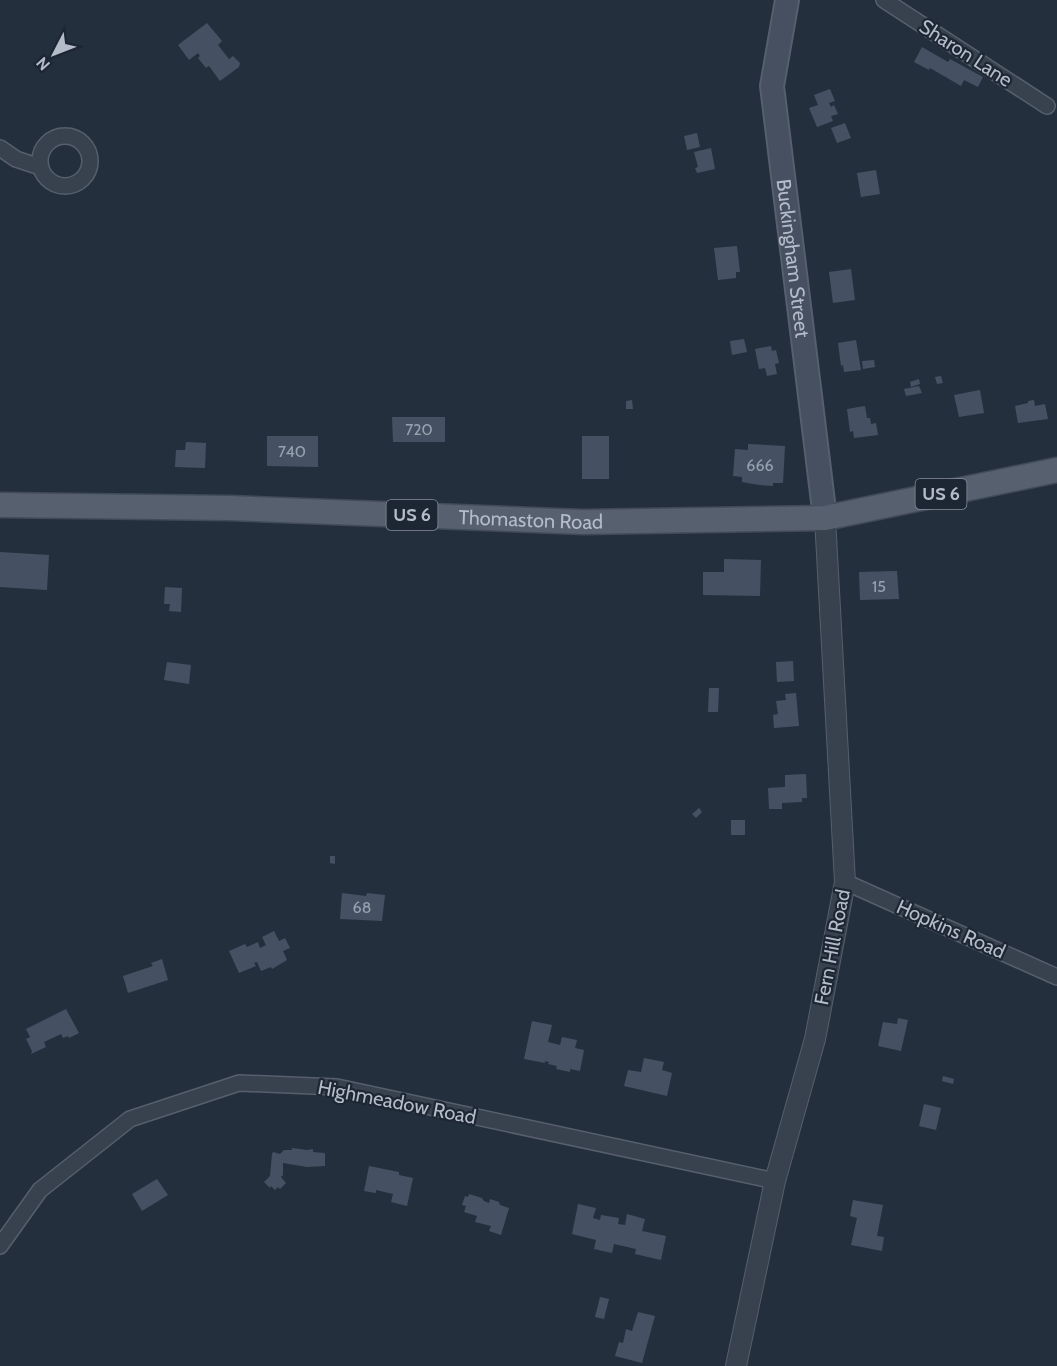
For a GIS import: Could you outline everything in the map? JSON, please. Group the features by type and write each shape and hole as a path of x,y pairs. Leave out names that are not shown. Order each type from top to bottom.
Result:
{"main road":[{"name":"Buckingham Street","path":"787,0 772,86 825,518"},
{"name":"Thomaston Road","path":"0,505 229,508 584,522 825,518 1057,470"}],"street":[{"name":"Sharon Lane","path":"884,0 1047,106"},
{"path":"0,148 16,159 40,167"},
{"name":"Fern Hill Road","path":"736,1366 775,1181 815,1039 845,882 825,518"},
{"name":"Hopkins Road","path":"845,882 1057,977"},
{"name":"Highmeadow Road","path":"0,1246 40,1190 130,1119 239,1083 337,1087 775,1181"}],"building":[{"path":"207,23 222,41 218,45 229,59 233,56 240,63 239,67 220,81 209,66 206,68 198,58 200,56 198,53 189,60 178,45"},
{"path":"922,47 948,62 950,59 983,77 978,87 964,80 961,86 930,68 929,70 914,62"},
{"path":"830,89 835,101 829,103 831,107 834,105 838,114 831,116 833,121 817,127 809,108 818,105 814,95"},
{"path":"845,123 851,138 837,143 831,128"},
{"path":"697,133 700,147 687,150 684,136"},
{"path":"711,148 715,169 697,173 695,168 698,167 694,152"},
{"path":"876,170 880,194 861,197 857,173"},
{"path":"737,246 740,272 736,272 736,278 718,280 714,248"},
{"path":"851,269 855,300 833,303 829,272"},
{"path":"744,339 747,352 732,355 730,341"},
{"path":"856,340 861,370 844,372 838,343"},
{"path":"771,346 772,351 776,350 779,363 775,364 777,374 767,376 765,368 759,369 755,349"},
{"path":"874,360 875,367 863,369 862,361"},
{"path":"941,376 943,383 937,384 935,377"},
{"path":"919,379 920,384 911,387 910,382"},
{"path":"919,386 922,393 906,396 904,389"},
{"path":"980,390 984,413 959,417 954,395"},
{"path":"632,400 633,409 626,409 626,401"},
{"path":"1034,400 1035,406 1045,404 1048,419 1018,423 1015,406"},
{"path":"865,406 867,418 870,418 871,424 876,423 878,435 854,438 853,431 850,432 847,409"},
{"path":"392,417 445,417 445,442 393,442"},
{"path":"267,436 318,436 318,467 267,466"},
{"path":"582,436 609,436 609,479 582,479"},
{"path":"186,442 206,443 205,468 175,467 176,450 185,450"},
{"path":"748,444 785,446 783,483 773,483 773,486 759,485 742,482 742,477 733,476 735,449 748,450"},
{"path":"0,552 49,555 47,590 0,587"},
{"path":"724,559 761,560 760,596 703,595 703,572 724,572"},
{"path":"897,571 899,599 860,600 859,572"},
{"path":"165,587 182,588 181,612 169,611 170,604 164,604"},
{"path":"793,661 794,681 777,682 776,662"},
{"path":"167,662 191,665 189,684 164,680"},
{"path":"709,688 719,688 718,712 708,712"},
{"path":"796,693 799,726 774,728 773,715 778,714 776,701 786,700 785,694"},
{"path":"806,774 807,798 802,798 802,802 782,803 782,809 769,809 768,788 785,787 785,775"},
{"path":"699,808 702,812 696,818 692,814"},
{"path":"731,820 745,820 745,835 731,835"},
{"path":"330,856 335,856 335,864 330,863"},
{"path":"342,893 366,896 367,893 385,895 382,921 340,919"},
{"path":"274,931 279,941 285,938 290,948 283,951 287,960 272,969 271,967 261,971 257,962 254,963 256,966 239,973 229,951 245,944 247,947 258,942 260,948 266,945 262,937"},
{"path":"162,959 168,980 128,993 123,976 153,966 151,963"},
{"path":"66,1009 79,1033 69,1038 68,1036 63,1038 61,1034 44,1042 46,1047 31,1054 32,1051 26,1039 30,1037 26,1029"},
{"path":"898,1018 908,1020 901,1051 878,1046 883,1022 897,1024"},
{"path":"532,1021 552,1025 548,1042 560,1045 562,1037 577,1040 575,1048 584,1050 580,1071 570,1069 570,1072 556,1069 557,1066 548,1064 549,1062 524,1059"},
{"path":"644,1058 664,1062 662,1070 672,1073 667,1096 624,1086 628,1070 641,1072"},
{"path":"943,1076 954,1079 953,1084 942,1081"},
{"path":"924,1104 941,1108 936,1130 919,1126"},
{"path":"292,1148 313,1149 313,1152 325,1153 325,1166 307,1167 283,1163 281,1177 286,1183 280,1189 278,1187 275,1190 271,1186 270,1188 264,1182 270,1176 273,1152 280,1154"},
{"path":"369,1166 399,1172 399,1175 413,1178 407,1206 391,1202 393,1194 376,1190 376,1193 364,1191"},
{"path":"157,1179 168,1195 142,1211 132,1194"},
{"path":"469,1194 489,1203 490,1199 499,1202 500,1205 509,1208 501,1235 489,1231 491,1226 475,1222 477,1216 464,1212 466,1206 462,1205 465,1196 468,1197"},
{"path":"853,1200 883,1205 877,1236 884,1237 882,1251 851,1245 857,1218 850,1216"},
{"path":"578,1204 596,1208 593,1218 600,1220 601,1215 619,1218 618,1224 625,1225 627,1214 645,1219 642,1231 666,1236 661,1260 635,1254 636,1249 614,1244 612,1253 594,1249 596,1240 572,1234"},
{"path":"600,1297 609,1299 604,1319 595,1317"},
{"path":"638,1312 655,1316 642,1363 615,1356 619,1342 623,1343 626,1329 632,1331"}]}
